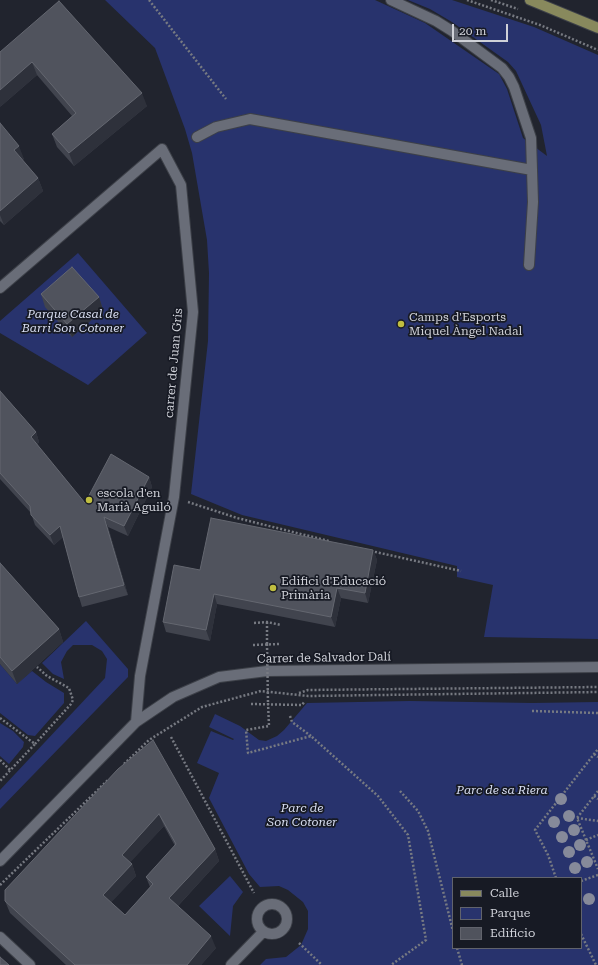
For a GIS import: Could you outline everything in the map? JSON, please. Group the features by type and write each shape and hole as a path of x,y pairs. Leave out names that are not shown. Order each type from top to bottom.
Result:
{"main road":[{"path":"530,0 598,28"}],"street":[{"path":"391,0 436,21 452,31 502,68 509,76 531,138 533,202 529,264"},
{"path":"197,137 216,127 250,119 532,170"},
{"name":"carrer de Juan Gris","path":"0,288 162,149 181,185 193,312 174,497 140,676 136,722"},
{"name":"Carrer de Salvador Dalí","path":"0,861 136,722 174,697 219,677 267,671 598,667"},
{"path":"231,965 263,932"},
{"path":"0,936 30,965"}],"path":[{"path":"149,0 226,99"},
{"path":"467,0 540,25 598,50"},
{"path":"174,497 237,518 334,542"},
{"path":"364,550 461,571"},
{"path":"254,623 267,622 281,625"},
{"path":"267,622 269,726 246,730 248,753 311,736"},
{"path":"254,645 279,644"},
{"path":"0,781 72,704 73,700 69,688 47,676 37,667"},
{"path":"297,694 308,690 598,687"},
{"path":"120,768 149,740 202,707 261,691 322,696 598,692"},
{"path":"251,704 268,703 302,705 305,702"},
{"path":"532,711 598,713"},
{"path":"290,716 292,722 311,736 378,796 408,835 426,940 391,965"},
{"path":"0,718 35,744"},
{"path":"171,737 254,893"},
{"path":"556,877 548,855 535,830 598,749"},
{"path":"594,754 598,757"},
{"path":"0,760 10,770"},
{"path":"0,885 109,779"},
{"path":"400,790 418,811 428,831 452,927"},
{"path":"577,818 598,791"},
{"path":"594,796 598,799"},
{"path":"577,818 598,821"},
{"path":"577,818 598,869"},
{"path":"586,840 598,836"},
{"path":"582,881 598,875"},
{"path":"582,936 596,965"},
{"path":"299,943 322,965"},
{"path":"458,949 462,965"}],"green space":[{"name":"Camps d'Esports Miquel Àngel Nadal","path":"105,0 375,0 425,23 499,74 507,89 523,138 547,156 541,125 516,71 508,62 452,22 430,9 408,0 452,0 534,27 598,55 598,639 484,637 493,585 457,577 457,566 242,515 191,494 208,341 209,273 207,240 192,153 185,129 155,48"},
{"name":"Parque Casal de Barri Son Cotoner","path":"78,253 147,333 88,385 0,333 0,321"},
{"path":"86,621 128,669 128,677 0,809 0,790 105,678 107,659 102,651 92,645 73,645 67,651 61,662 64,679 53,674 42,663"},
{"path":"0,664 17,684 32,671 64,693 64,703 35,736 28,735 0,713"},
{"path":"410,701 532,703 598,702 598,965 260,965 266,959 286,957 301,945 308,929 308,911 303,902 288,890 279,886 260,887 249,874 209,798 219,773 197,763 211,731 233,740 234,739 209,727 215,714 240,726 259,740 266,741 277,736 307,703"},
{"path":"0,723 13,731 24,742 23,747 9,764 0,756"},
{"path":"230,876 243,892 233,906 230,936 199,906"}],"building":[{"path":"59,1 142,93 69,153 52,134 76,113 32,62 0,90 0,52"},
{"path":"0,123 19,146 14,150 38,178 0,211"},
{"path":"72,267 99,297 67,324 41,294"},
{"path":"0,391 36,432 31,437 85,503 111,454 149,477 124,526 104,517 124,585 79,597 60,526 50,535 31,515 30,506 0,473"},
{"name":"Edifici d'Educació Primària","path":"211,518 373,550 365,593 337,588 331,617 214,594 206,630 163,622 174,565 200,570"},
{"path":"0,563 59,629 12,671 0,657"},
{"path":"153,740 215,849 169,898 211,936 187,965 75,965 5,901 5,890 118,769","holes":["159,814 176,844 146,877 153,884 125,915 103,895 132,864 122,855"]},
{"path":"0,957 9,965 0,965"}],"place":[{"name":"Camps d'Esports Miquel Àngel Nadal","path":"401,324"},
{"name":"escola d'en Marià Aguiló","path":"89,500"},
{"name":"Edifici d'Educació Primària","path":"273,588"}],"park label":[{"name":"Parc de sa Riera","path":"502,790"},
{"name":"Parc de Son Cotoner","path":"302,815"}]}
